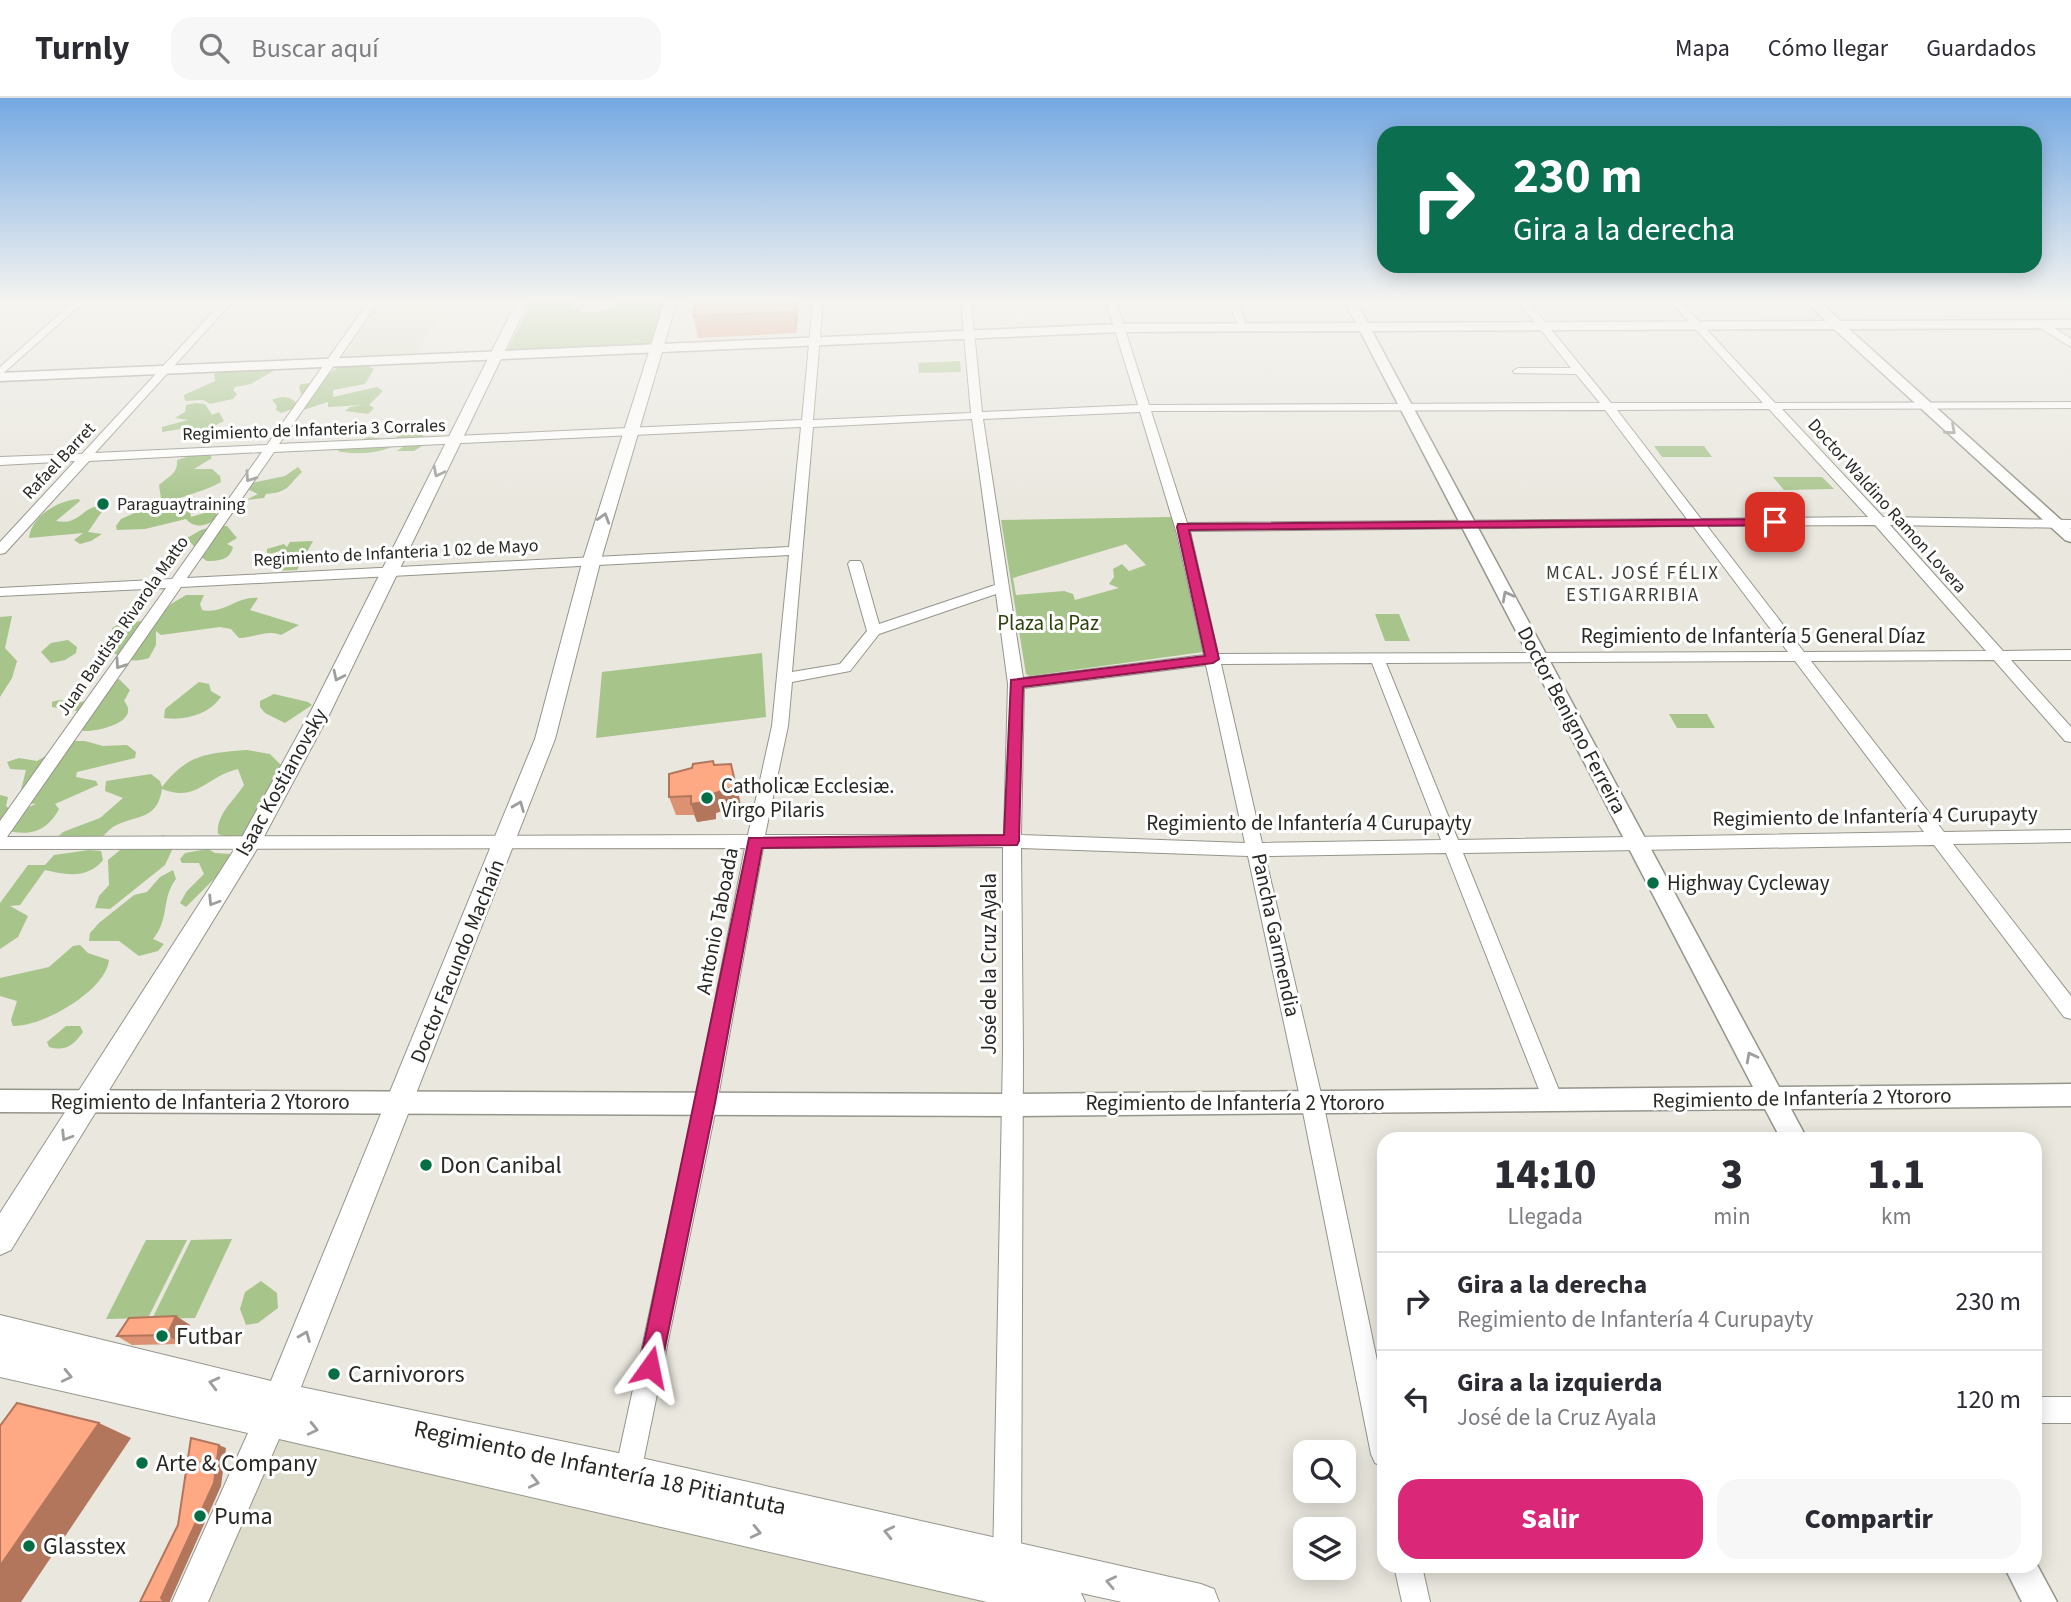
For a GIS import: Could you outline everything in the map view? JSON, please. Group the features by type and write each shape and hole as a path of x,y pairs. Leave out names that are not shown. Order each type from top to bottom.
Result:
{"main road":[{"name":"Isaac Kostianovsky","path":"0,1240 249,844 321,711 488,371"},
{"name":"Doctor Facundo Machaín","path":"191,1602 275,1409 545,739 591,562 650,371"},
{"name":"Regimiento de Infantería 18 Pitiantuta","path":"0,1331 275,1409 1006,1574 1201,1602"},
{"name":"Regimiento de Infantería 18 Pitiantuta","path":"0,1361 217,1411 275,1409"},
{"name":"Regimiento de Infantería 18 Pitiantuta","path":"1006,1574 1068,1602"}],"street":[{"path":"0,375 106,371"},
{"name":"Rafael Barret","path":"0,550 164,371"},
{"name":"Juan Bautista Rivarola Matto","path":"0,834 323,371"},
{"name":"Antonio Taboada","path":"624,1487 706,1103 755,842 780,726 812,371"},
{"name":"José de la Cruz Ayala","path":"974,371 977,417 1016,684 1012,841 1012,1105 1006,1574"},
{"name":"Pancha Garmendia","path":"1133,371 1182,527 1257,850 1377,1402"},
{"name":"Doctor Benigno Ferreira","path":"1387,371 1790,1132"},
{"path":"1580,371 2071,1011"},
{"name":"Doctor Waldino Ramon Lovera","path":"1739,371 1879,521 2071,737"},
{"path":"1887,371 2064,524 2071,537"},
{"name":"Regimiento de Infanteria 3 Corrales","path":"0,461 1144,408 2071,405"},
{"path":"1182,527 1879,521 2064,524"},
{"name":"Regimiento de Infanteria 1 02 de Mayo","path":"0,592 794,551"},
{"path":"855,565 874,631"},
{"path":"784,678 845,668 874,631 1002,587"},
{"name":"Regimiento de Infantería 5 General Díaz","path":"1016,684 1213,659 2071,655"},
{"path":"1377,659 1553,1100"},
{"name":"Regimiento de Infantería 4 Curupayty","path":"0,844 1012,841 1257,850 2071,836"},
{"name":"Regimiento de Infantería 2 Ytororo","path":"399,1102 1012,1105 2071,1095"},
{"name":"Regimiento de Infanteria 2 Ytororo","path":"0,1101 399,1102"},
{"path":"2042,1410 2071,1410"},
{"path":"1410,1573 1416,1602"},
{"path":"2024,1573 2040,1602"}],"shaded area":[{"path":"274,1435 1024,1602 202,1602"}],"green space":[{"path":"273,371 251,384 235,387 233,390 237,394 233,399 210,404 203,400 185,401 184,395 215,381 214,373"},
{"path":"373,371 365,384 333,390 333,397 377,387 383,391 369,405 374,408 368,414 345,411 350,407 363,405 328,407 328,402 303,410 298,407 281,413 276,410 277,406 272,400 283,397 298,404 303,400 299,387 301,384 320,382 330,373"},
{"path":"919,371 961,372 919,373"},
{"path":"205,404 212,415 219,412 224,421 204,431 181,429 162,432 162,427 188,420 175,418 185,412 186,405"},
{"path":"415,427 423,433 424,445 414,451 397,451 407,444 396,444 384,450 367,453 337,451 368,437 395,440 399,433"},
{"path":"1654,446 1704,446 1712,457 1662,457"},
{"path":"207,451 212,458 194,469 212,469 220,476 221,482 172,501 157,511 164,513 190,510 191,517 214,510 217,516 214,520 202,525 193,524 186,519 145,529 117,530 116,526 121,519 159,502 159,485 174,472 177,460"},
{"path":"298,467 302,472 284,490 266,494 264,498 246,500 258,494 247,489 251,483 285,476"},
{"path":"1773,477 1822,477 1834,489 1784,490"},
{"path":"80,501 56,521 70,521 89,509 101,506 103,510 88,532 102,534 80,544 74,540 83,533 29,538 40,516 63,502"},
{"name":"Plaza la Paz","path":"1172,517 1203,652 1030,676 1026,674 1001,520","holes":["1126,544 1146,565 1129,571 1122,564 1113,569 1114,577 1109,584 1119,588 1075,600 1073,594 1064,591 1016,595 1013,578"]},
{"path":"215,526 227,526 237,538 227,544 233,547 227,557 207,561 201,557 208,550 197,550 187,538"},
{"path":"313,541 297,570 273,571 286,549 267,555 267,549 284,544 287,547 290,542"},
{"path":"186,595 204,595 200,604 202,610 210,611 258,598 250,610 299,625 281,635 265,633 245,638 239,638 231,629 220,627 161,635 156,631 156,645 149,658 143,660 126,659 106,648 112,637 112,628 121,623 156,620 171,604"},
{"path":"1375,614 1399,614 1410,641 1385,641"},
{"path":"12,616 5,648 17,661 12,678 0,697 0,617"},
{"path":"68,640 77,647 76,653 65,660 51,663 41,652 51,643"},
{"path":"762,653 766,717 596,738 602,672"},
{"path":"119,679 130,690 124,701 128,708 127,715 116,724 98,730 83,731 80,728 83,712 52,707 52,702 56,701 81,702 89,699"},
{"path":"199,682 209,684 211,691 221,697 216,703 196,715 164,718 165,709"},
{"path":"274,694 312,705 285,723 265,713 260,707 260,701"},
{"path":"1669,714 1707,714 1715,728 1677,728"},
{"path":"71,741 85,741 103,746 127,745 136,752 135,758 77,772 76,777 96,781 98,785 55,804 59,809 54,818 41,829 26,833 0,829 0,795 8,797 6,806 14,813 36,804 18,802 26,770 10,769 7,762 19,758 37,761"},
{"path":"247,750 270,754 285,769 249,844 218,834 223,814 244,785 238,769 227,772 193,791 184,793 162,789 159,800 150,812 113,827 96,841 50,844 63,832 100,818 123,798 105,791 106,781 151,774 160,781 162,787 180,768 199,757"},
{"path":"164,835 172,850 165,865 110,909 95,908 99,896 109,885 108,860 125,846"},
{"path":"208,849 215,853 231,854 228,865 186,907 180,903 187,891 204,874 199,863 182,863 180,859 185,853"},
{"path":"101,851 103,860 97,866 76,874 45,870 20,905 10,906 28,916 18,937 0,949 0,903 28,865 45,865 54,855"},
{"path":"173,870 176,879 168,894 162,924 153,939 164,944 158,951 139,956 119,941 89,941 90,933 99,923 134,895 147,892 160,877"},
{"path":"80,945 88,953 109,960 97,984 55,1014 25,1025 13,1026 11,1020 17,1001 0,996 0,978 49,967 73,946"},
{"path":"66,1026 80,1026 83,1032 69,1046 60,1049 49,1047 47,1042"},
{"path":"232,1239 195,1318 152,1319 191,1240"},
{"path":"146,1240 187,1240 148,1318 106,1319"},
{"path":"261,1281 277,1293 278,1308 258,1323 246,1325 240,1309 245,1292"}],"building":[{"path":"713,761 714,765 731,764 736,786 710,795 711,801 691,804 691,796 669,797 669,774 692,768 693,764"},
{"path":"176,1316 167,1335 117,1336 129,1318"},
{"path":"17,1403 99,1423 0,1566 0,1426"},
{"path":"191,1438 219,1445 214,1483 161,1598 164,1602 140,1602 178,1525"}],"place":[{"name":"Paraguaytraining","path":"103,504"},
{"name":"Catholicæ Ecclesiæ. Virgo Pilaris","path":"707,798"},
{"name":"Highway Cycleway","path":"1653,883"},
{"name":"Don Canibal","path":"426,1165"},
{"name":"Futbar","path":"162,1336"},
{"name":"Carnivorors","path":"334,1374"},
{"name":"Arte & Company","path":"142,1463"},
{"name":"Puma","path":"200,1516"},
{"name":"Glasstex","path":"29,1546"}],"district":[{"name":"MCAL. JOSÉ FÉLIX ESTIGARRIBIA","path":"1633,584"}],"route":[{"path":"650,1367 706,1103 755,842 1012,841 1016,684 1213,659 1182,527 1775,522"}]}
